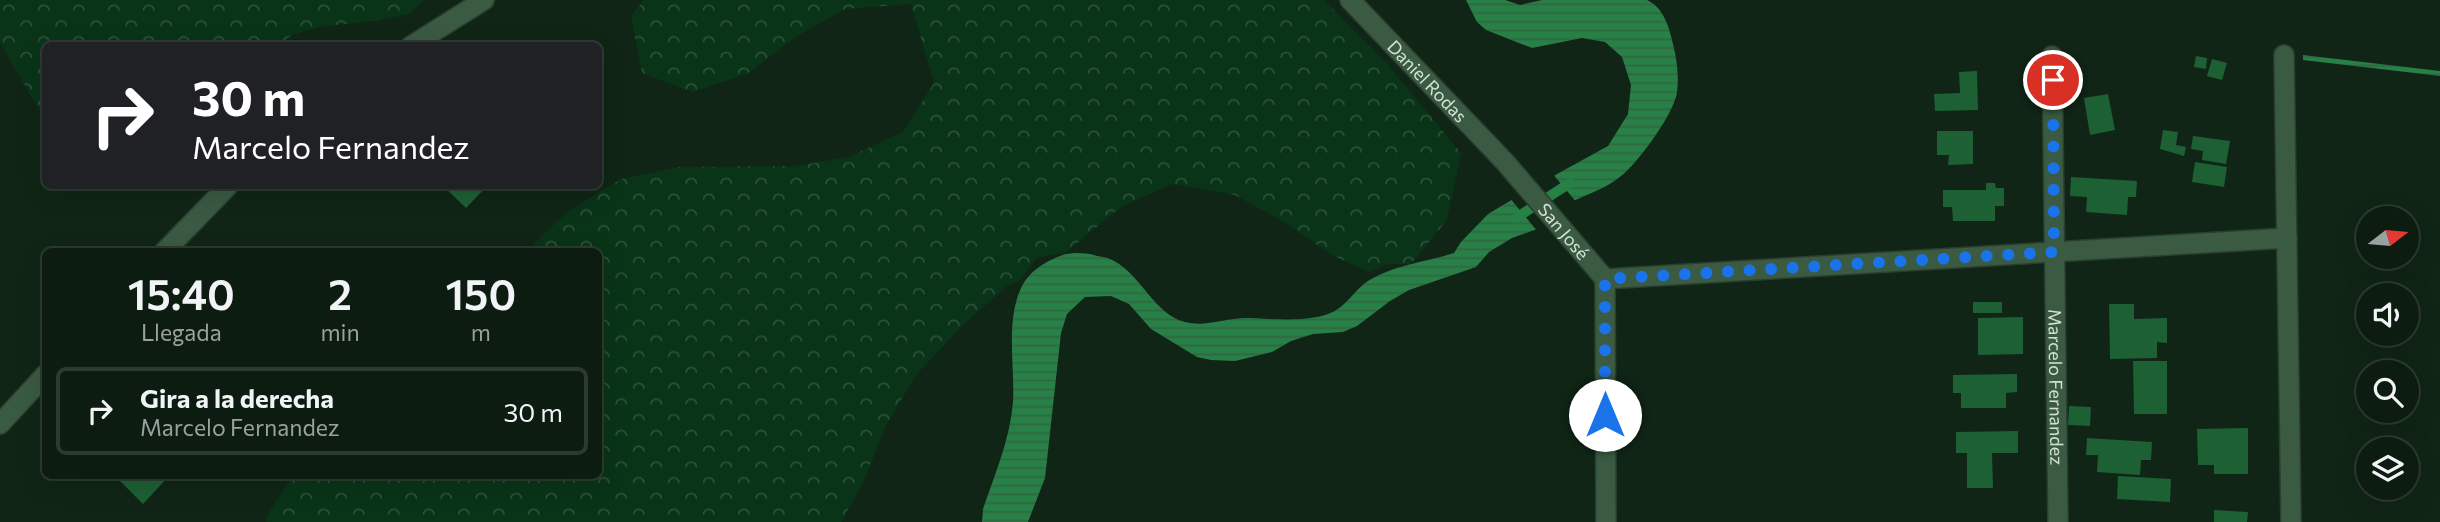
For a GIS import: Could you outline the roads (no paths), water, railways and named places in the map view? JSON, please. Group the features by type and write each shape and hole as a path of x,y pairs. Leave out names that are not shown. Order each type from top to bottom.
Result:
{"street":[{"path":"417,42 484,0"},
{"name":"Daniel Rodas","path":"1350,0 1505,162"},
{"path":"2284,55 2291,522"},
{"name":"Marcelo Fernandez","path":"2052,56 2058,522"},
{"name":"San José","path":"1505,162 1605,279"},
{"path":"167,248 225,189"},
{"path":"1606,522 1605,279 2287,238"},
{"path":"0,424 42,378"}],"waterway":[{"path":"1516,218 1570,183"}]}
